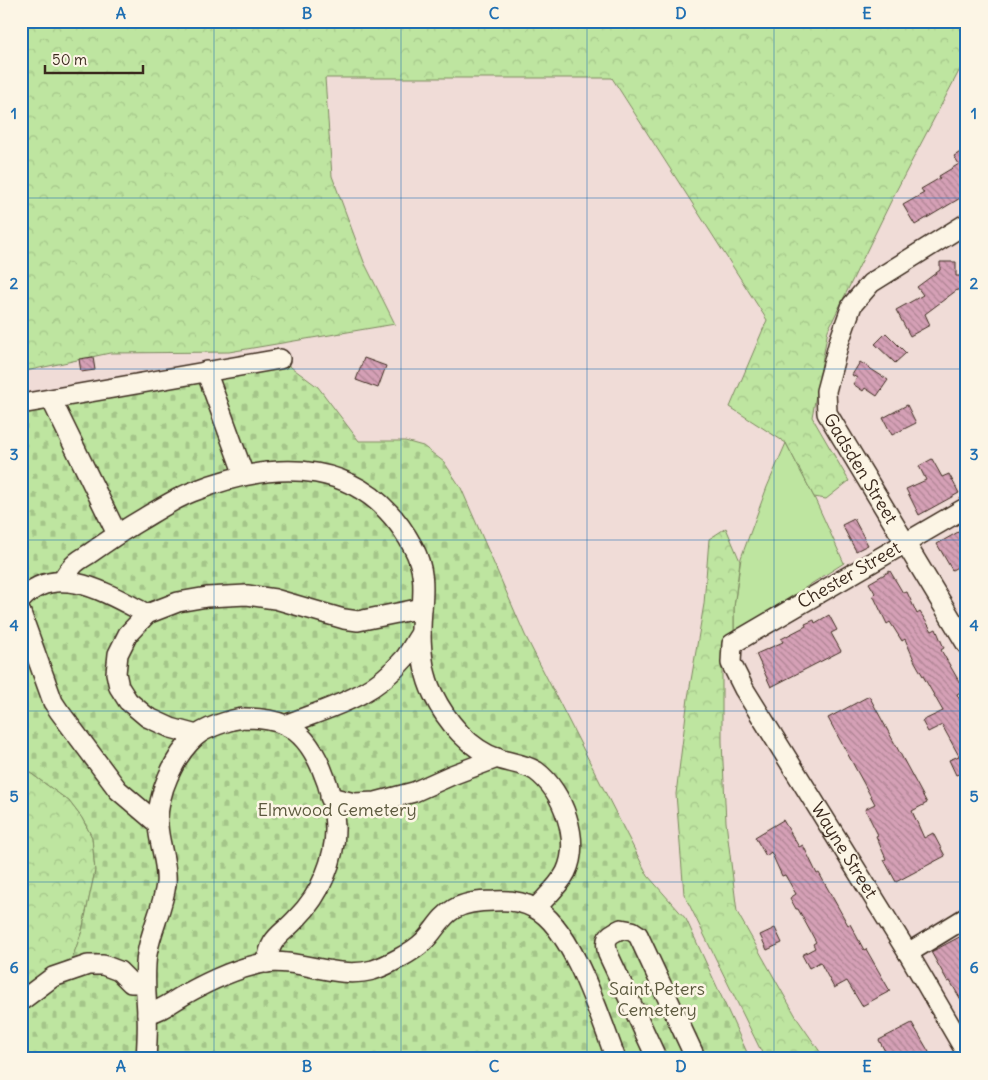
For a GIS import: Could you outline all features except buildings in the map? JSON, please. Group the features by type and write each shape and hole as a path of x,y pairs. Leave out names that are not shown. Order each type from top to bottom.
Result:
{"street":[{"name":"Gadsden Street","path":"967,223 870,283 852,305 839,342 826,391 827,413 967,645"},
{"path":"21,404 280,359"},
{"path":"206,371 244,475"},
{"path":"51,398 117,534"},
{"path":"62,581 73,565 117,534 190,493 244,475 280,470 324,474 341,479 377,500 402,529 420,560 423,576 421,651 432,694 458,732 476,748 497,758 534,770 547,781 567,815 571,842 566,870 556,886 536,908"},
{"name":"Chester Street","path":"732,644 967,507"},
{"path":"21,600 37,587 51,581 62,581 103,592 147,614"},
{"path":"196,735 171,728 147,717 128,701 119,687 116,673 118,654 128,634 147,614 178,602 207,596 247,595 275,599 344,619 358,621 422,608"},
{"path":"21,613 53,702 118,790 158,824"},
{"path":"146,1059 148,1014 144,983 147,954 166,884 158,824 163,791 168,777 184,749 196,735 208,729 244,718 285,725 351,700 370,688 404,659 421,633"},
{"name":"Wayne Street","path":"732,644 731,663 744,689 908,953 967,1054"},
{"path":"266,963 268,950 274,939 297,919 316,894 328,866 335,826 324,775 314,754 306,743 285,725"},
{"path":"330,797 354,803 376,802 414,792 497,758"},
{"path":"148,1014 161,1011 181,996 229,972 266,963 286,963 344,973 361,972 387,965 422,943 453,909 477,901 511,901 536,908 560,932 572,951 584,977 616,1059"},
{"path":"908,953 967,917"},
{"path":"657,1059 605,944 608,937 621,929 632,931 638,935 696,1059"},
{"path":"21,1001 53,977 88,965 102,965 119,971 131,983 144,983"}],"green space":[{"path":"21,21 499,21 531,25 557,21 967,21 967,56 895,193 828,330 812,417 849,481 826,499 814,497 786,443 730,407 767,320 612,78 325,78 332,176 364,262 395,324 229,352 110,353 21,372"},
{"name":"Elmwood Cemetery","path":"280,359 318,387 359,441 405,441 423,446 444,462 461,488 525,635 648,876 686,919 750,1059 21,1059 21,1001 68,970 82,931 95,871 92,837 82,818 69,801 29,772 25,760 21,756 21,404"},
{"path":"786,443 814,497 844,563 734,633 734,607 741,558 767,487"},
{"path":"726,528 740,561 734,607 734,633 722,644 722,742 726,822 737,912 798,1020 825,1059 765,1059 684,894 676,794 688,698 704,604 709,539"},
{"path":"21,756 25,760 29,772 69,801 82,818 92,837 95,871 82,931 68,971 21,1001"}],"park label":[{"name":"Saint Peters Cemetery","path":"657,1000"}]}
